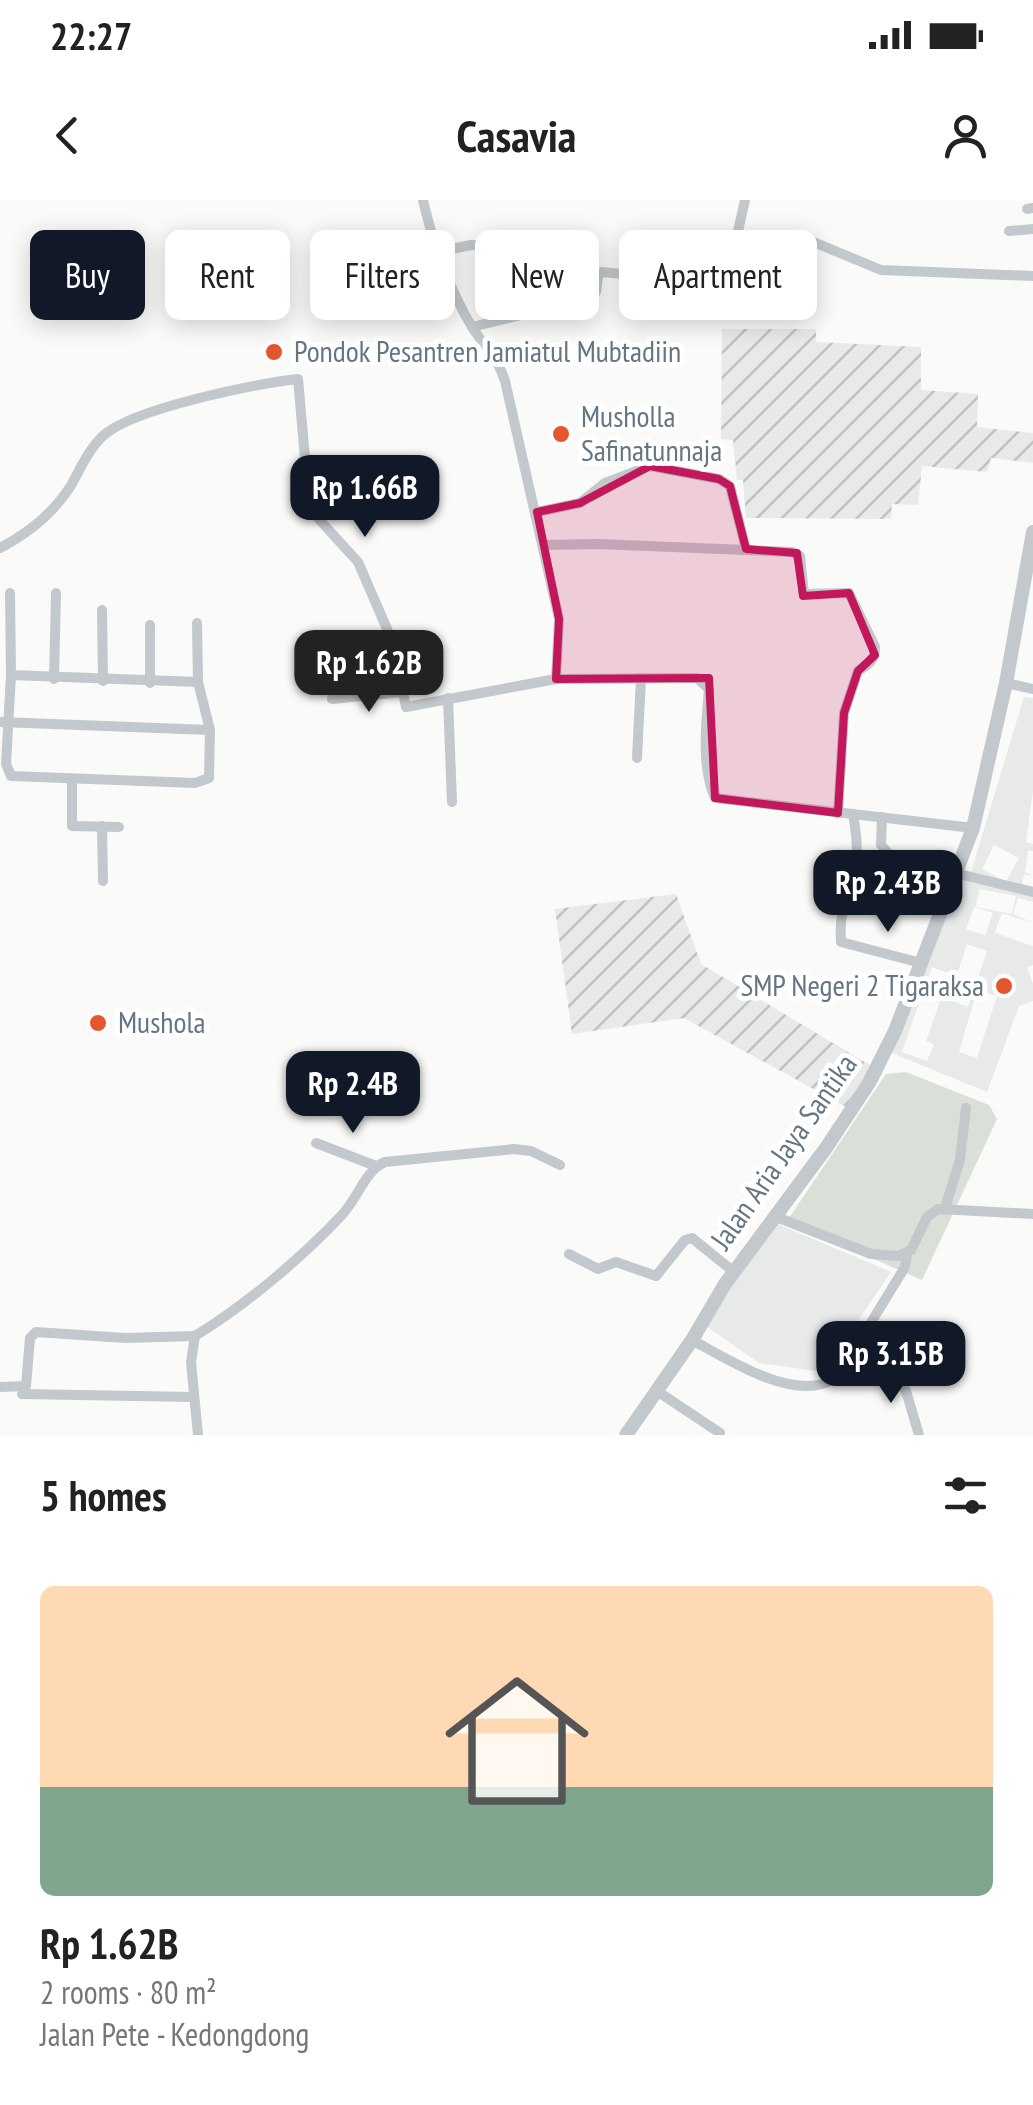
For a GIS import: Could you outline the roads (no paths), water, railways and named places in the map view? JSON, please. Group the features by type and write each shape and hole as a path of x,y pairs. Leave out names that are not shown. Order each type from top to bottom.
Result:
{"street":[{"path":"423,200 430,230"},
{"path":"738,230 745,200"},
{"path":"1010,231 1033,228"},
{"path":"817,244 881,270 1033,276"},
{"path":"472,327 589,298 596,292 602,272 619,274"},
{"path":"455,292 472,327 500,366 538,512 560,618 556,679"},
{"path":"0,548 22,537 42,519 66,492 97,442 116,426 253,384 298,379 306,486 316,516 358,562 394,646 406,708 556,679 697,678 707,685 709,766 716,798 973,828"},
{"path":"538,512 580,503 605,483 650,466 689,472 730,486 746,548"},
{"name":"Jalan Aria Jaya Santika","path":"626,1435 734,1272 826,1148 868,1083 895,1031 973,828 1006,683 1033,532"},
{"path":"542,545 746,548 797,553 803,591 808,596 850,593 874,647 871,663 858,671 844,714 838,812"},
{"path":"10,593 11,675 4,724 6,764 11,776 204,781 212,772 210,730 198,682 197,623"},
{"path":"54,679 56,593"},
{"path":"102,610 104,681"},
{"path":"150,625 150,683"},
{"path":"11,675 198,682"},
{"path":"637,758 641,678"},
{"path":"1006,683 1033,690"},
{"path":"332,699 403,692"},
{"path":"448,698 452,802"},
{"path":"4,724 210,730"},
{"path":"72,779 71,824 119,826"},
{"path":"854,814 858,850 853,882 838,921 840,942 921,963"},
{"path":"882,817 880,846 898,864"},
{"path":"102,826 103,880"},
{"path":"955,873 1033,892"},
{"path":"945,1208 960,1160 966,1108"},
{"path":"316,1142 376,1166 412,1158 514,1149 560,1164"},
{"path":"0,1387 26,1386 30,1338 36,1332 125,1338 196,1336 252,1297 324,1233 351,1205 376,1166"},
{"path":"855,1365 853,1354 905,1267 907,1253 927,1218 945,1208 1033,1214"},
{"path":"774,1216 871,1254 907,1253"},
{"path":"569,1254 598,1269 616,1262 656,1276 692,1238 734,1272"},
{"path":"196,1336 191,1362 198,1435"},
{"path":"692,1340 746,1369 807,1385 831,1380 855,1365 887,1365 906,1390 919,1435"},
{"path":"658,1391 720,1434"},
{"path":"22,1394 193,1397"}],"place":[{"name":"Pondok Pesantren Jamiatul Mubtadiin","path":"274,352"},
{"name":"Musholla Safinatunnaja","path":"561,434"},
{"name":"SMP Negeri 2 Tigaraksa","path":"1004,986"},
{"name":"Mushola","path":"98,1023"}]}
